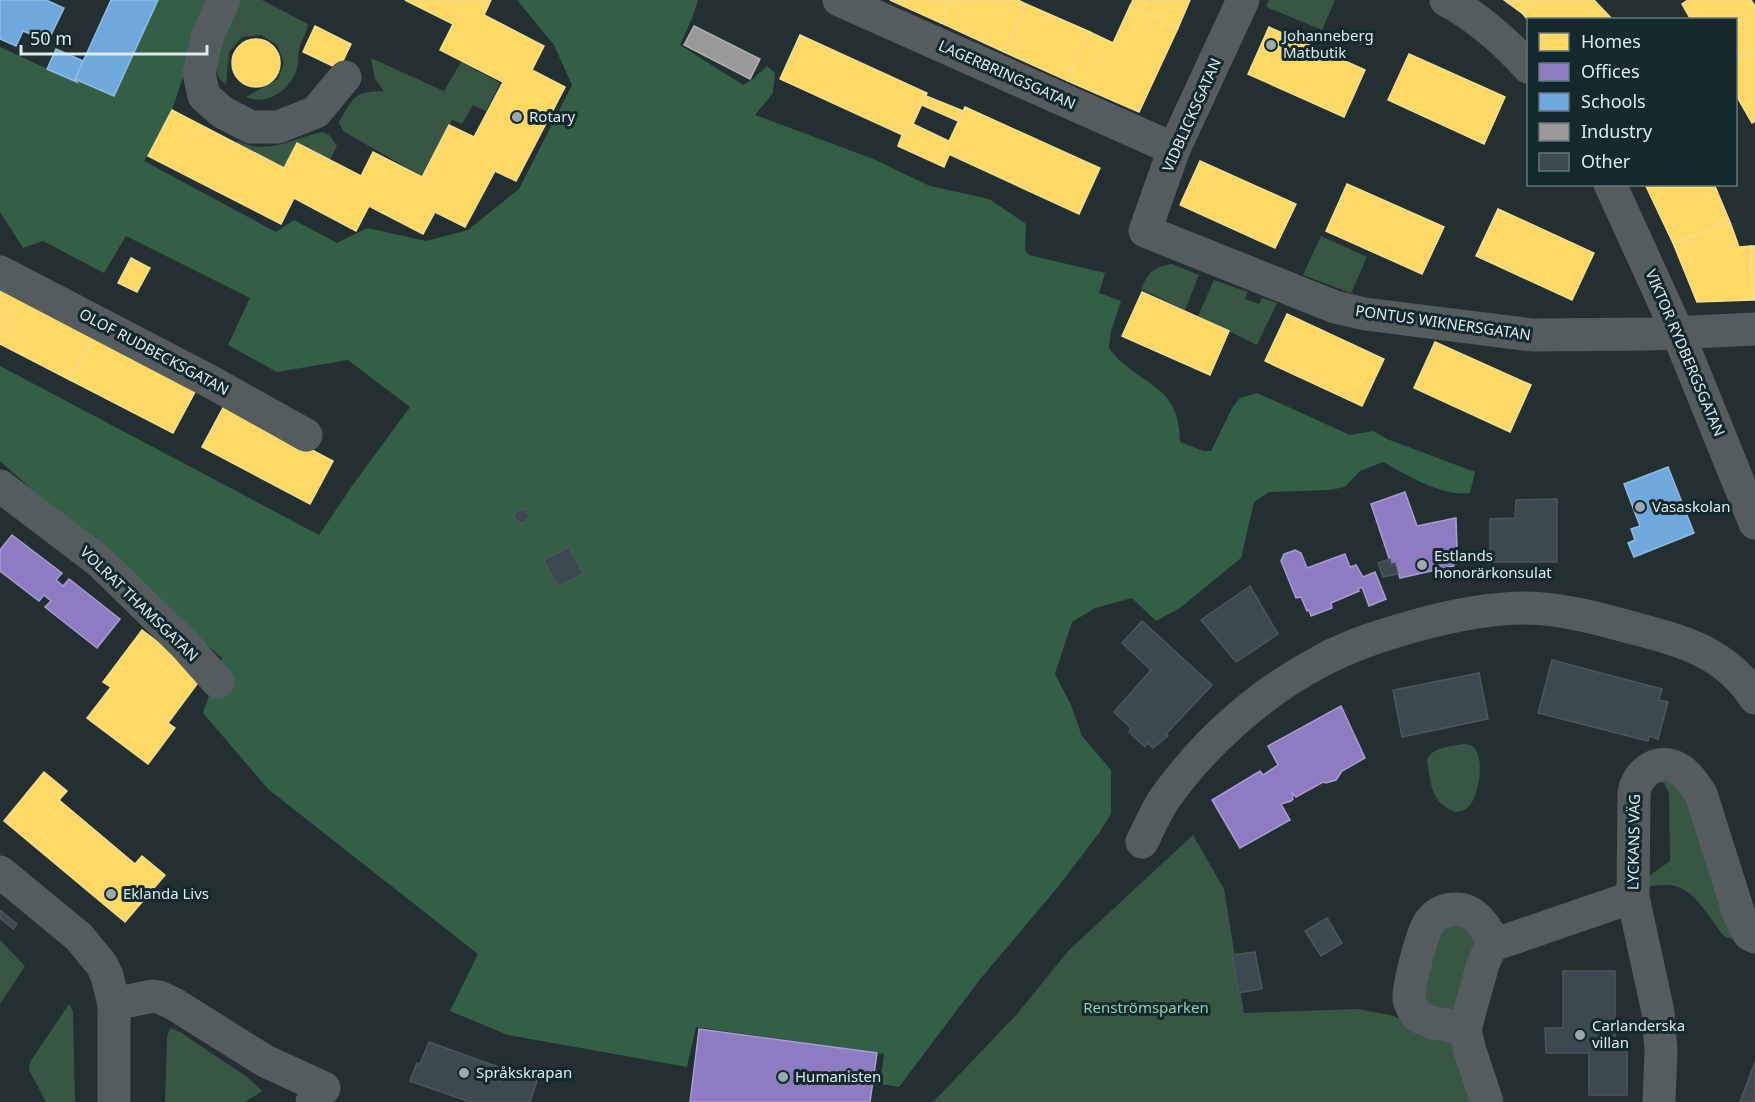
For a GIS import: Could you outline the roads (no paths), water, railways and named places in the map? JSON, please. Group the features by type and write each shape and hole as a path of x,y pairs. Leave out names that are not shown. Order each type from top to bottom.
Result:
{"street":[{"path":"224,0 207,36 199,73 204,96 222,112 251,127 278,127 316,112 345,77"},
{"name":"LAGERBRINGSGATAN","path":"839,0 1174,149"},
{"name":"VIDBLICKSGATAN","path":"1145,231 1174,149 1244,0"},
{"path":"1446,0 1456,5 1493,34 1527,66"},
{"name":"VIKTOR RYDBERGSGATAN","path":"1611,186 1678,333 1755,523"},
{"name":"PONTUS WIKNERSGATAN","path":"1145,231 1335,307 1365,314 1532,335 1678,333 1755,329"},
{"name":"OLOF RUDBECKSGATAN","path":"0,272 213,383 306,435"},
{"name":"VOLRAT THAMSGATAN","path":"0,486 99,561 185,645 218,682"},
{"path":"1142,842 1165,799 1219,735 1281,685 1321,660 1382,635 1465,613 1526,608 1552,610 1683,641 1728,666 1755,698"},
{"name":"LYCKANS VÄG","path":"1659,1102 1661,1051 1658,1012 1633,897 1634,793 1636,782 1647,770 1663,764 1675,766 1686,774 1701,794 1739,914 1749,934 1755,937"},
{"path":"0,872 80,937 102,965 114,1004 114,1102"},
{"path":"1486,1102 1465,1029 1483,964 1490,948 1633,897"},
{"path":"1465,1029 1431,1022 1417,1016 1409,998 1415,962 1428,924 1444,911 1456,909 1467,911 1477,917 1496,944"},
{"path":"114,1004 153,996 174,1004 324,1097"}],"place":[{"name":"Johanneberg Matbutik","path":"1271,45"},
{"name":"Rotary","path":"517,117"},
{"name":"Vasaskolan","path":"1640,507"},
{"name":"Estlands honorärkonsulat","path":"1422,565"},
{"name":"Eklanda Livs","path":"111,894"},
{"name":"Carlanderska villan","path":"1580,1035"},
{"name":"Språkskrapan","path":"464,1073"},
{"name":"Humanisten","path":"783,1077"}],"park label":[{"name":"Renströmsparken","path":"1146,1008"}]}
